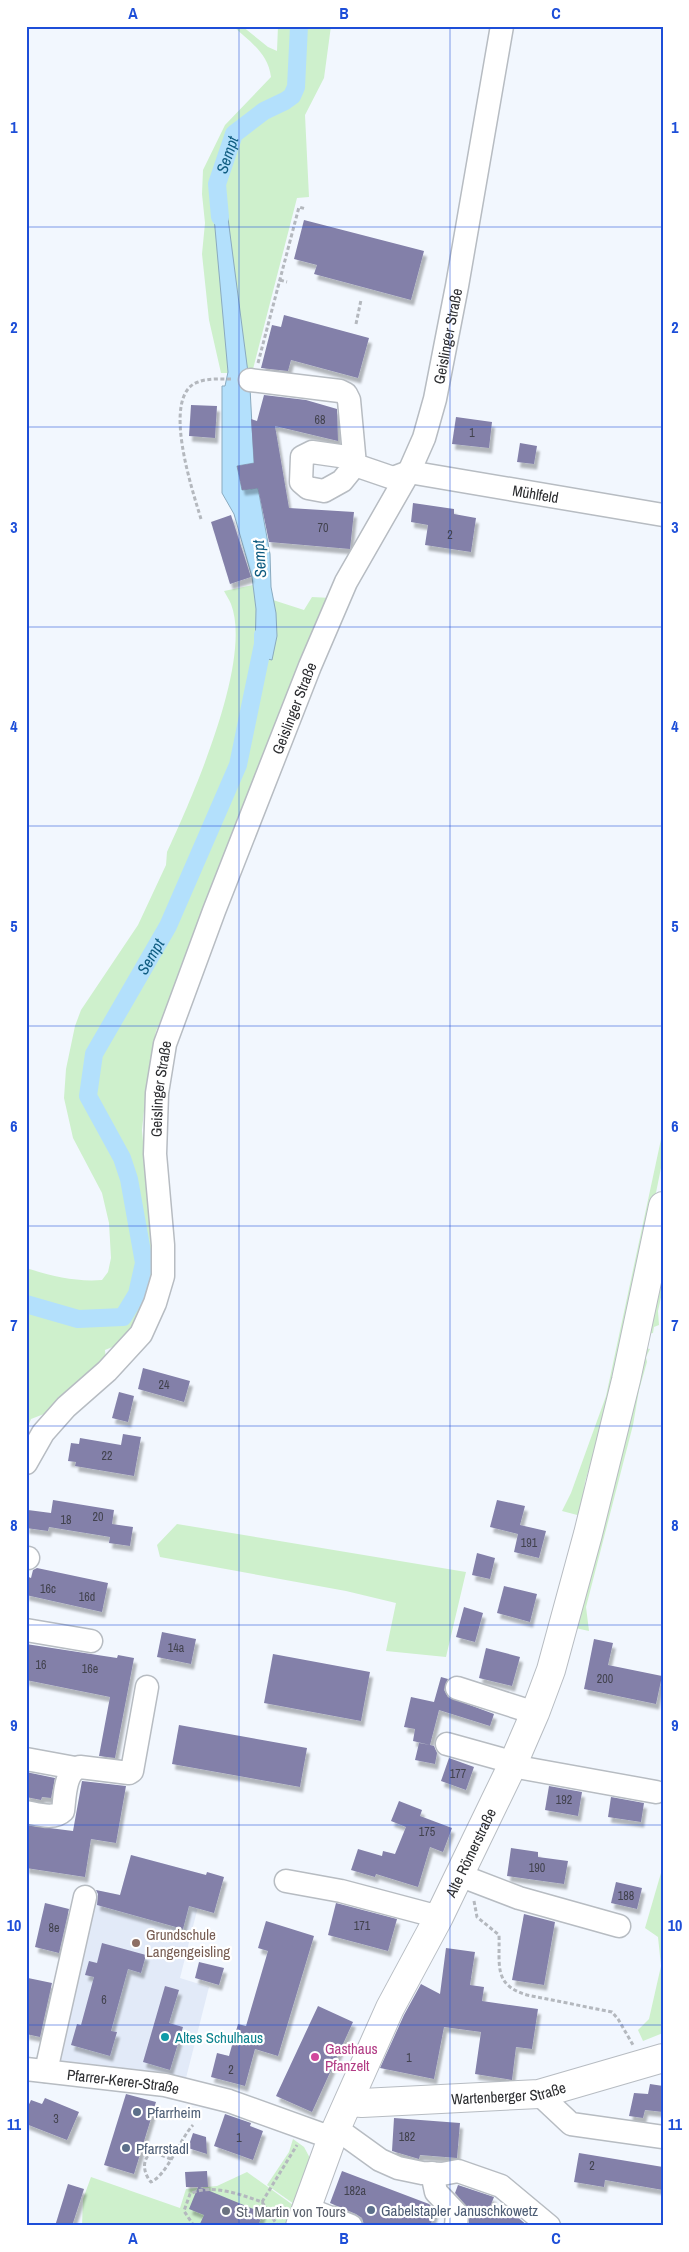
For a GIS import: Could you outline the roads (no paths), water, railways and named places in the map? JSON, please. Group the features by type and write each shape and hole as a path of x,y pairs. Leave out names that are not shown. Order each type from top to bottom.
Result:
{"main road":[{"name":"Alte Römerstraße","path":"303,2217 334,2133 390,2008 439,1917 465,1877 535,1713 551,1670 626,1380 663,1206"},
{"name":"Wartenberger Straße","path":"349,2102 362,2104 539,2094 654,2060"}],"street":[{"name":"Geislinger Straße","path":"26,1463 43,1433 66,1407 95,1381 141,1334 155,1303 163,1276 163,1246 155,1154 157,1093 165,1044 214,910 310,666 346,582 409,472 424,438 435,399 457,286 502,26"},
{"name":"Mühlfeld","path":"252,380 340,390 346,394 349,400 355,461 393,478 409,472 663,515"},
{"path":"26,1630 91,1641"},
{"path":"26,1758 75,1768 129,1773 132,1771 147,1687"},
{"path":"457,1688 535,1713"},
{"path":"447,1744 501,1759 512,1766 656,1792"},
{"path":"26,1812 50,1815 60,1814 63,1811 69,1774 75,1768"},
{"path":"465,1877 519,1898 619,1926"},
{"path":"286,1881 342,1891 439,1917"},
{"path":"36,2070 85,1897"},
{"name":"Pfarrer-Kerer-Straße","path":"36,2070 165,2085 229,2101 334,2133 380,2160 398,2168 432,2173 458,2171 501,2186 549,2226"},
{"path":"539,2094 571,2124 663,2136"},
{"path":"432,2173 436,2192 457,2214 456,2226"},
{"path":"303,2217 351,2226"}],"water":[{"path":"212,195 225,195 250,388 254,463 237,466 242,490 258,488 270,554 271,587 276,613 277,636 272,660 255,656 256,609 252,577 234,514 222,493 222,386 225,386 228,372"}],"waterway":[{"name":"Sempt","path":"220,217 217,184 234,134 264,111 292,96 296,87 299,26"},
{"name":"Sempt","path":"26,1304 78,1319 123,1317 137,1294 144,1263 129,1179 122,1158 88,1096 94,1054 168,926 238,765 263,644 263,635"}],"place":[{"name":"Grundschule Langengeisling","path":"136,1943"},
{"name":"Altes Schulhaus","path":"165,2037"},
{"name":"Gasthaus Pfanzelt","path":"315,2057"},
{"name":"Pfarrheim","path":"137,2112"},
{"name":"Pfarrstadl","path":"126,2148"},
{"name":"Gabelstapler Januschkowetz","path":"371,2210"},
{"name":"St. Martin von Tours","path":"226,2211"}]}
